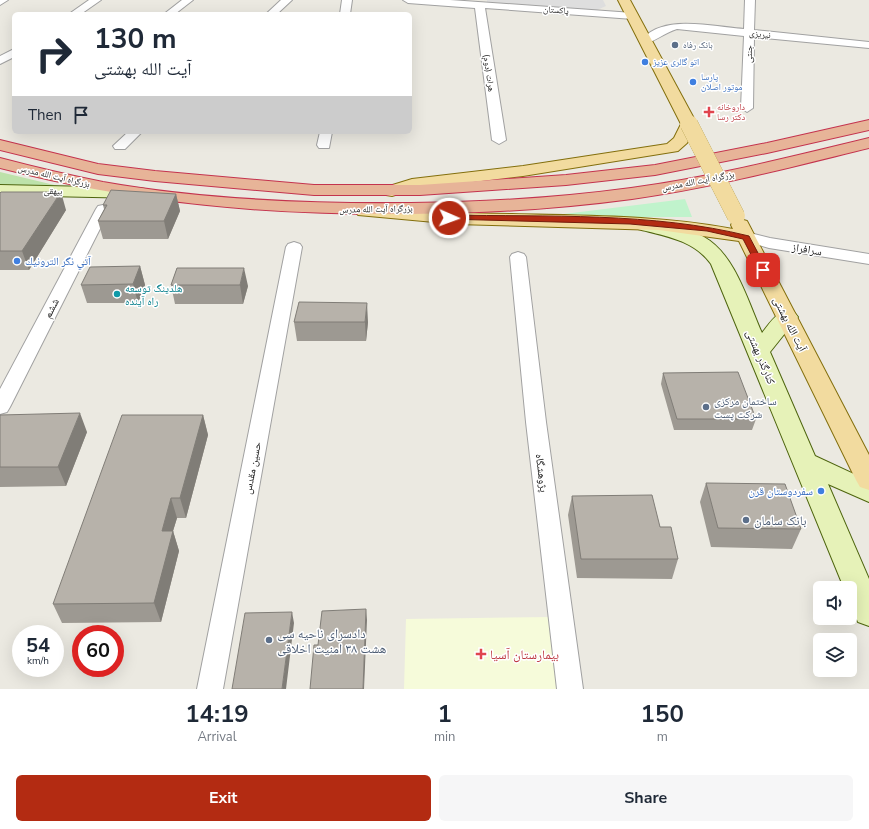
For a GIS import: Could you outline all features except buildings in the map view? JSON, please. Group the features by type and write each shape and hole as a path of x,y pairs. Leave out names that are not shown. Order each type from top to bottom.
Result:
{"highway":[{"name":"بزرگراه آیت الله مدرس","path":"0,145 98,169 155,176 314,190 392,190 559,180 655,170 767,148 869,125"},
{"name":"بزرگراه آیت الله مدرس","path":"0,163 84,183 154,194 255,205 352,210 502,206 607,197 782,164 869,143"}],"main road":[{"name":"آیت الله بهشتی","path":"624,0 633,16 649,38 689,124 869,480"},
{"path":"392,190 412,184 522,171 660,151 672,148 681,140 689,124"},
{"name":"بیهقی","path":"0,190 154,194"},
{"path":"352,210 418,216 630,221 707,228 746,237"},
{"name":"کنارگذر بهشتی","path":"630,221 675,232 710,247 721,263 869,613"},
{"path":"758,352 787,317"},
{"path":"806,463 869,492"}],"street":[{"path":"77,12 96,0"},
{"path":"172,12 188,0"},
{"path":"273,12 286,0"},
{"path":"345,12 347,0"},
{"name":"پاکستان","path":"408,0 633,16"},
{"name":"جنتی","path":"747,108 750,0"},
{"name":"هرات (دوم)","path":"480,5 499,140"},
{"name":"نیریزی","path":"649,38 664,29 673,26 869,45"},
{"path":"0,61 12,53"},
{"path":"120,146 134,134"},
{"path":"324,145 326,134"},
{"name":"ششم","path":"0,407 103,209"},
{"name":"سرافراز","path":"746,237 769,243 869,259"},
{"name":"حسین مقدس","path":"210,689 294,247"},
{"name":"پژوهشگاه","path":"518,258 536,422 570,689"}],"shaded area":[{"path":"487,0 603,0 606,6 597,10 487,2"},
{"path":"685,199 692,217 554,217 556,215"},
{"name":"بیمارستان آسیا","path":"552,617 561,689 404,689 406,619"}],"green space":[{"path":"0,172 71,189 0,185"}],"place":[{"name":"بانک رفاه","path":"675,45"},
{"name":"اتو گالری عزیز","path":"645,62"},
{"name":"پارسا موتور اصلان","path":"693,82"},
{"name":"داروخانه دکتر رسا","path":"709,112"},
{"name":"آتي نگر الترونيك","path":"17,261"},
{"name":"هلدینگ توسعه راه آینده","path":"117,294"},
{"name":"ساختمان مرکزی شرکت پست","path":"706,407"},
{"name":"سفردوستان قرن","path":"821,491"},
{"name":"بانک سامان","path":"746,520"},
{"name":"دادسرای ناحیه سی هشت ۳۸ امنیت اخلاقی","path":"269,640"},
{"name":"بیمارستان آسیا","path":"481,654"}],"route":[{"path":"449,218 630,221 707,228 746,237 763,270"}]}
